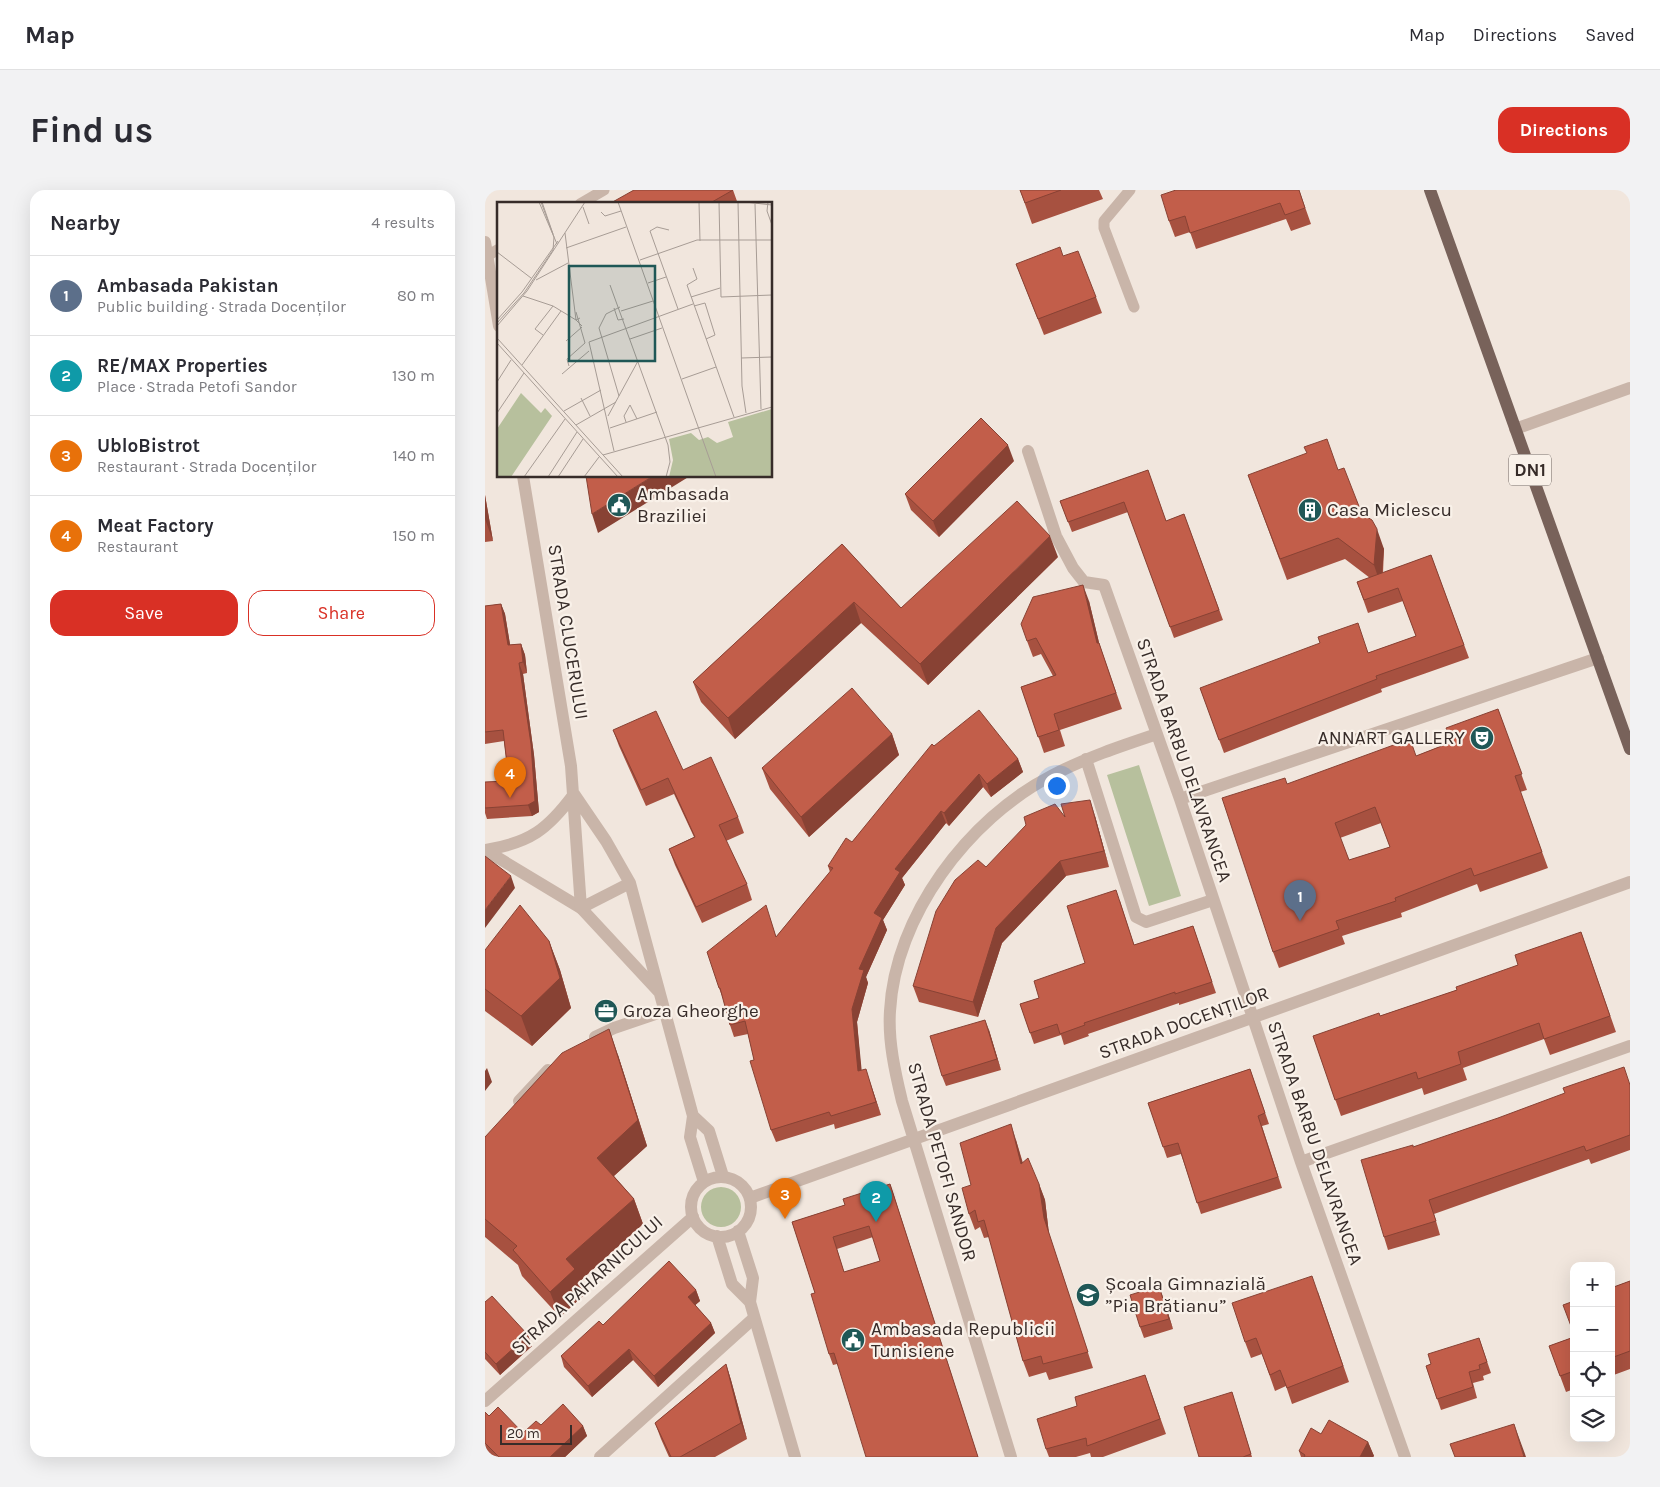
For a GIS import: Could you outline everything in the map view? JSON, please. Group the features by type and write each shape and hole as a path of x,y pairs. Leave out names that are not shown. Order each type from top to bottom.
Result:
{"main road":[{"name":"DN1","path":"1430,190 1630,749"}],"street":[{"path":"485,242 497,314"},
{"path":"1515,429 1630,388"},
{"name":"STRADA BARBU DELAVRANCEA","path":"1028,451 1061,549 1084,582 1103,585 1180,799 1301,1162 1405,1457"},
{"name":"STRADA CLUCERULUI","path":"523,478 574,794 581,908 659,992"},
{"path":"1180,799 1598,658"},
{"name":"STRADA PETOFI SANDOR","path":"1011,1457 895,1073 890,1012 893,981 902,947 915,918 939,877 955,855 982,827 1014,800 1049,776 1086,759 1157,734"},
{"path":"1086,759 1136,917 1146,922 1213,900"},
{"path":"485,850 523,842 537,834 550,824 574,794"},
{"name":"STRADA CLUCERULUI","path":"574,794 606,841 630,883 693,1116 690,1137 704,1182"},
{"path":"485,850 581,908 630,883"},
{"name":"STRADA DOCENȚILOR","path":"750,1198 1630,882"},
{"path":"586,1042 614,1028 664,1011"},
{"path":"1301,1162 1630,1046"},
{"path":"509,1114 533,1084 556,1062"},
{"name":"STRADA CLUCERULUI","path":"693,1116 709,1132 723,1176"},
{"path":"723,1176 739,1182 750,1198 750,1216 739,1231 717,1236 701,1229 693,1217 692,1196 704,1182 723,1176"},
{"name":"STRADA PAHARNICULUI","path":"485,1401 693,1217"},
{"path":"739,1231 753,1278 749,1302"},
{"path":"717,1236 732,1284 749,1302 755,1318 791,1455"},
{"path":"601,1457 755,1318"}],"lane":[{"path":"583,202 604,190"},
{"path":"1130,190 1104,221 1104,228 1134,307"},
{"path":"487,256 497,250"}],"green space":[{"path":"1139,765 1181,896 1149,906 1107,775"},
{"path":"721,1187 735,1193 741,1207 735,1221 721,1227 707,1221 701,1207 707,1193"}],"building":[{"path":"634,190 733,190 712,202 613,202"},
{"path":"1020,190 1061,190 1025,203"},
{"path":"1176,190 1299,190 1305,208 1285,215 1280,203 1190,233 1185,216 1169,221 1161,195"},
{"path":"1060,247 1063,256 1078,251 1096,297 1038,319 1016,264"},
{"path":"981,418 1008,445 933,521 905,494"},
{"name":"Casa Miclescu","path":"1327,439 1338,470 1344,468 1362,514 1372,520 1377,529 1374,565 1338,538 1280,559 1248,475 1307,453 1304,447"},
{"path":"1148,470 1166,521 1184,514 1219,610 1170,627 1124,502 1068,522 1060,501"},
{"path":"586,478 650,478 592,514"},
{"path":"1017,501 1050,536 920,664 854,602 728,718 693,682 842,544 901,608"},
{"path":"1431,555 1464,645 1376,676 1377,679 1219,740 1200,688 1320,643 1318,637 1358,623 1368,653 1416,636 1398,588 1364,600 1357,582"},
{"path":"1083,585 1097,643 1099,643 1116,693 1054,714 1059,730 1038,737 1021,687 1056,675 1036,638 1027,641 1021,624 1033,597"},
{"path":"501,604 508,645 521,644 523,662 519,663 531,744 535,801 528,805 485,808 485,782 509,781 503,730 485,732 485,606"},
{"path":"852,688 892,734 801,817 762,768"},
{"path":"1498,709 1522,774 1515,776 1542,852 1474,876 1471,868 1395,898 1396,901 1336,921 1339,929 1273,952 1222,798 1285,778 1287,784 1410,739 1416,756 1452,742 1446,728","holes":["1375,807 1390,847 1349,860 1335,823"]},
{"path":"979,710 1018,759 987,784 979,774 944,813 941,811 895,869 900,872 874,913 882,918 859,969 864,970 852,1009 858,1071 866,1069 876,1102 831,1116 829,1112 771,1130 750,1061 754,1060 745,1021 730,1025 720,988 707,952 766,905 776,937 833,868 828,866 846,838 852,842 932,744 934,746"},
{"path":"656,711 683,770 711,757 738,817 719,825 747,884 696,907 669,849 695,837 668,778 641,790 613,730"},
{"path":"1090,800 1104,851 1060,861 996,928 973,1002 913,986 936,911 955,880 978,860 986,867 1026,825 1024,817 1055,804 1065,817 1061,804"},
{"path":"485,856 511,876 485,910"},
{"path":"1116,890 1134,945 1193,926 1212,982 1175,994 1175,992 1084,1023 1085,1025 1060,1034 1057,1024 1030,1033 1020,1004 1039,998 1034,981 1085,963 1067,906"},
{"path":"520,905 549,941 560,978 521,1016 485,989 485,950"},
{"path":"1581,932 1610,1016 1544,1039 1539,1023 1458,1052 1461,1064 1418,1079 1416,1072 1335,1100 1313,1036 1379,1013 1380,1016 1457,990 1456,987 1518,965 1515,955"},
{"path":"985,1020 997,1059 942,1076 930,1036"},
{"path":"609,1029 638,1120 597,1158 634,1199 566,1259 575,1269 550,1292 513,1250 517,1246 485,1219 485,1137 562,1053"},
{"path":"1624,1067 1630,1085 1630,1135 1586,1151 1584,1146 1429,1200 1436,1221 1384,1237 1361,1160 1413,1145 1413,1147 1498,1118 1565,1093 1563,1088"},
{"path":"1250,1069 1265,1113 1258,1116 1278,1177 1197,1203 1178,1143 1163,1147 1148,1103"},
{"path":"1011,1124 1021,1164 1028,1158 1039,1184 1044,1218 1088,1352 1043,1364 1041,1356 1023,1361 984,1220 978,1222 975,1210 969,1214 962,1188 971,1185 960,1143"},
{"path":"890,1184 978,1457 866,1457 834,1353 829,1354 811,1294 815,1293 792,1222 845,1205 843,1199","holes":["869,1226 880,1261 844,1272 833,1237"]},
{"path":"669,1261 696,1290 688,1297 711,1323 654,1376 629,1349 588,1386 561,1356 599,1321 603,1325"},
{"path":"1312,1276 1343,1366 1287,1388 1280,1370 1270,1375 1256,1338 1245,1342 1232,1303"},
{"path":"1630,1281 1630,1351 1615,1357 1615,1307 1615,1287"},
{"path":"1159,1286 1169,1319 1140,1327 1130,1295"},
{"path":"492,1296 528,1335 496,1364 485,1352 485,1302"},
{"path":"1570,1302 1570,1323 1563,1305"},
{"path":"1479,1338 1487,1362 1479,1365 1480,1369 1469,1372 1473,1387 1437,1399 1426,1366 1431,1364 1428,1354"},
{"path":"1570,1338 1570,1372 1560,1376 1549,1346"},
{"path":"726,1364 741,1423 680,1457 671,1457 655,1423"},
{"path":"1145,1375 1160,1419 1087,1446 1086,1438 1046,1449 1037,1419 1077,1406 1075,1397"},
{"path":"1232,1392 1251,1454 1243,1457 1199,1457 1184,1407"},
{"path":"563,1404 583,1426 550,1457 499,1457 485,1443 485,1412 489,1416 498,1407 523,1433 536,1421 541,1425"},
{"path":"1329,1420 1368,1442 1360,1457 1304,1457 1305,1455 1299,1451 1311,1428 1321,1434"},
{"path":"1514,1424 1524,1457 1455,1457 1450,1444"}],"place":[{"name":"Ambasada Braziliei","path":"619,505"},
{"name":"Casa Miclescu","path":"1310,510"},
{"name":"ANNART GALLERY","path":"1482,738"},
{"name":"Meat Factory","path":"510,798"},
{"name":"Ambasada Pakistan","path":"1300,921"},
{"name":"Groza Gheorghe","path":"606,1011"},
{"name":"UbloBistrot","path":"785,1219"},
{"name":"RE/MAX Properties","path":"876,1222"},
{"name":"Școala Gimnazială ”Pia Brătianu”","path":"1088,1295"},
{"name":"Ambasada Republicii Tunisiene","path":"853,1340"}]}
